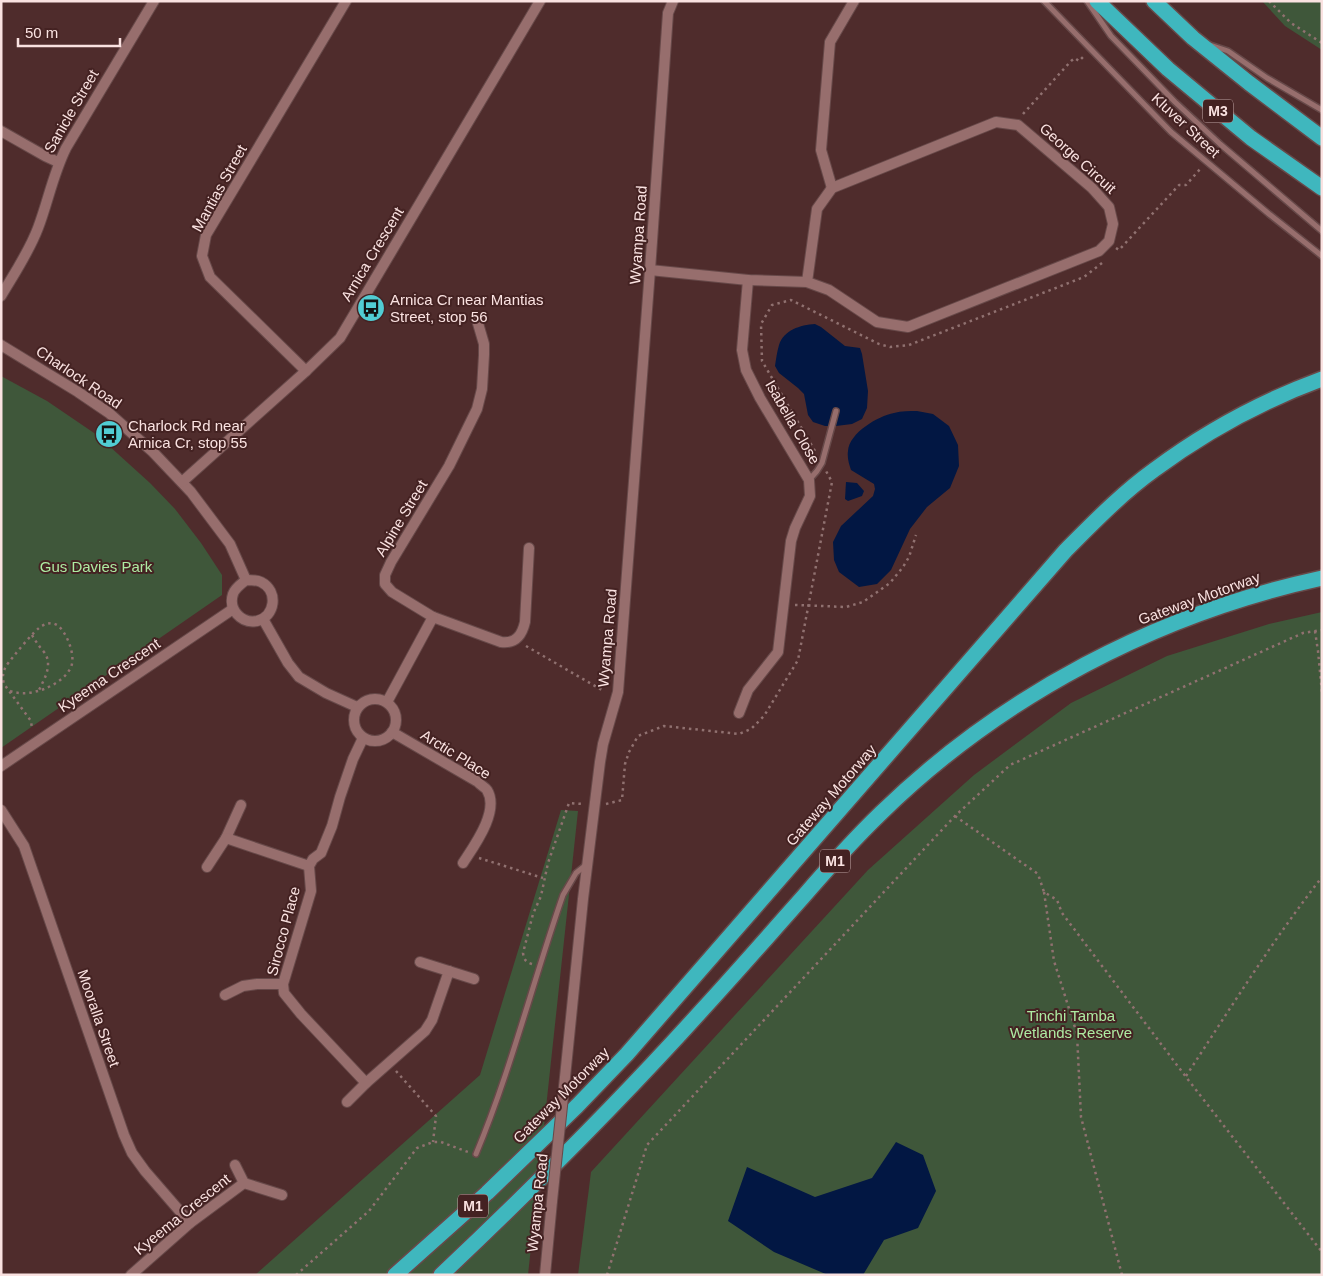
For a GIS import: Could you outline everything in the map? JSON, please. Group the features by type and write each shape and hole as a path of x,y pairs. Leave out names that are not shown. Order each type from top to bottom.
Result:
{"highway":[{"name":"M3","path":"1097,1 1168,69 1220,113 1251,138 1322,188"},
{"name":"M3","path":"1154,1 1193,38 1322,138"},
{"name":"Gateway Motorway","path":"395,1275 487,1193 577,1106 627,1054 1066,550 1109,508 1153,470 1205,435 1252,410 1322,379"},
{"name":"Gateway Motorway","path":"441,1275 503,1216 637,1081 849,844 917,780 955,748 1014,706 1094,660 1134,640 1184,619 1232,602 1322,578"}],"street":[{"name":"Sanicle Street","path":"1,296 28,251 38,228 58,162 154,1"},
{"name":"Mantias Street","path":"306,371 210,277 202,256 206,235 346,1"},
{"name":"Arnica Crescent","path":"182,482 340,338 540,1"},
{"name":"Wyampa Road","path":"544,1275 587,864 603,744 618,692 668,13 673,1"},
{"path":"807,282 817,209 832,188 821,150 830,42 854,1"},
{"name":"George Circuit","path":"832,188 996,122 1018,125 1092,188 1109,206 1113,224 1110,241"},
{"path":"1,131 58,162"},
{"path":"650,270 748,280 807,282 830,290 877,322 908,327 1099,251 1110,241"},
{"name":"Isabella Close","path":"739,713 748,690 778,652 792,540 795,528 810,496 809,480 760,398 746,370 742,350 748,280"},
{"name":"Alpine Street","path":"433,617 392,592 384,584 385,575 390,562 449,466 477,408 482,389 484,355 484,344 477,320"},
{"name":"Charlock Road","path":"1,345 50,373 109,413 153,452 192,492 230,544 246,580"},
{"path":"387,702 433,617 501,642 507,643 516,640 523,632 525,622 529,548"},
{"path":"246,580 261,582 267,586 271,593 272,607 263,619 254,622 246,621 238,616 233,609 232,596 235,589 246,580"},
{"name":"Kyeema Crescent","path":"1,766 233,609"},
{"path":"263,619 288,663 299,677 326,693 358,707"},
{"path":"370,699 379,699 387,702 393,708 396,716 396,724 392,732 386,738 379,741 363,738 354,725 354,716 358,707 362,702 370,699"},
{"name":"Arctic Place","path":"392,732 478,782 487,790 491,803 489,814 485,825 465,859"},
{"path":"226,838 309,866 313,858 321,853 332,826 353,759 363,738"},
{"path":"207,867 226,838 241,805"},
{"name":"Mooralla Street","path":"1,810 24,846 124,1135 132,1153 190,1223"},
{"name":"Sirocco Place","path":"309,866 312,891 283,984 284,993 301,1014 366,1082"},
{"path":"420,962 474,979"},
{"path":"347,1102 366,1082 425,1031 432,1020 449,971"},
{"path":"225,995 243,986 283,984"},
{"path":"235,1165 244,1183"},
{"name":"Kyeema Crescent","path":"131,1275 190,1223 244,1183 282,1195"}],"lane":[{"name":"Kluver Street","path":"1044,1 1170,132 1322,256"},
{"path":"1087,1 1111,36 1175,102 1220,144 1322,231"},
{"path":"1193,38 1228,51 1268,78 1322,110"},
{"path":"809,480 822,462 836,411"},
{"path":"476,1154 505,1077 563,895 576,873 587,864"}],"path":[{"path":"1269,1 1291,23 1322,43"},
{"path":"1018,125 1022,115 1070,61 1075,58 1079,61 1090,48"},
{"path":"1110,241 1119,250 1179,184 1186,185 1206,162"},
{"path":"609,804 622,800 625,764 638,736 664,726 739,734 751,729 764,716 798,660 832,482 762,360 762,324 772,305 791,300 879,344 890,347 909,345 1084,277 1105,261"},
{"path":"784,604 846,608 863,602 890,582 903,568 909,557 916,535"},
{"path":"10,691 18,694 38,691 64,677 71,668 73,661 72,653 64,633 56,625 50,623 40,626 3,671 2,679 10,691 31,721 32,729"},
{"path":"607,1275 647,1145 955,816 1010,765 1303,633 1322,630"},
{"path":"1314,631 1322,693"},
{"path":"32,635 36,644 46,653 49,670 38,691"},
{"path":"516,640 602,690"},
{"path":"539,966 527,962 524,959 523,953 533,914 541,896 548,863 569,803 582,804"},
{"path":"955,816 1038,874 1044,892 1054,960 1077,1034 1081,1117 1122,1275"},
{"path":"465,859 544,878"},
{"path":"1186,1077 1243,988 1298,908 1322,877"},
{"path":"1044,892 1057,900 1062,913 1322,1252"},
{"path":"389,1064 436,1116 433,1142"},
{"path":"296,1275 370,1211 417,1148 433,1142 441,1142 476,1154"}],"green space":[{"path":"1262,1 1322,1 1322,50 1285,26"},
{"name":"Gus Davies Park","path":"1,376 47,401 97,435 150,483 175,509 222,575 222,595 1,748"},
{"name":"Tinchi Tamba Wetlands Reserve","path":"1322,612 1322,1275 578,1275 591,1172 868,870 974,775 1071,703 1167,656 1269,624"},
{"path":"561,810 578,811 528,1275 255,1275 480,1075"}],"water":[{"path":"815,324 845,346 860,348 868,391 867,408 862,419 852,424 825,426 813,422 808,415 804,394 779,373 775,366 781,340 793,329"},
{"path":"917,411 933,414 949,426 958,445 959,466 950,488 927,507 910,529 891,570 877,584 859,587 839,572 834,560 833,542 841,526 873,496 875,489 874,484 851,470 848,456 850,444 853,438 865,426 880,418 897,412"},
{"path":"846,482 857,483 864,491 862,496 848,501 845,499"},
{"path":"896,1142 923,1155 936,1191 918,1228 884,1240 863,1275 828,1275 774,1252 728,1221 747,1167 815,1197 872,1178"}],"place":[{"name":"Arnica Cr near Mantias Street, stop 56","path":"371,308"},
{"name":"Charlock Rd near Arnica Cr, stop 55","path":"109,434"}]}
